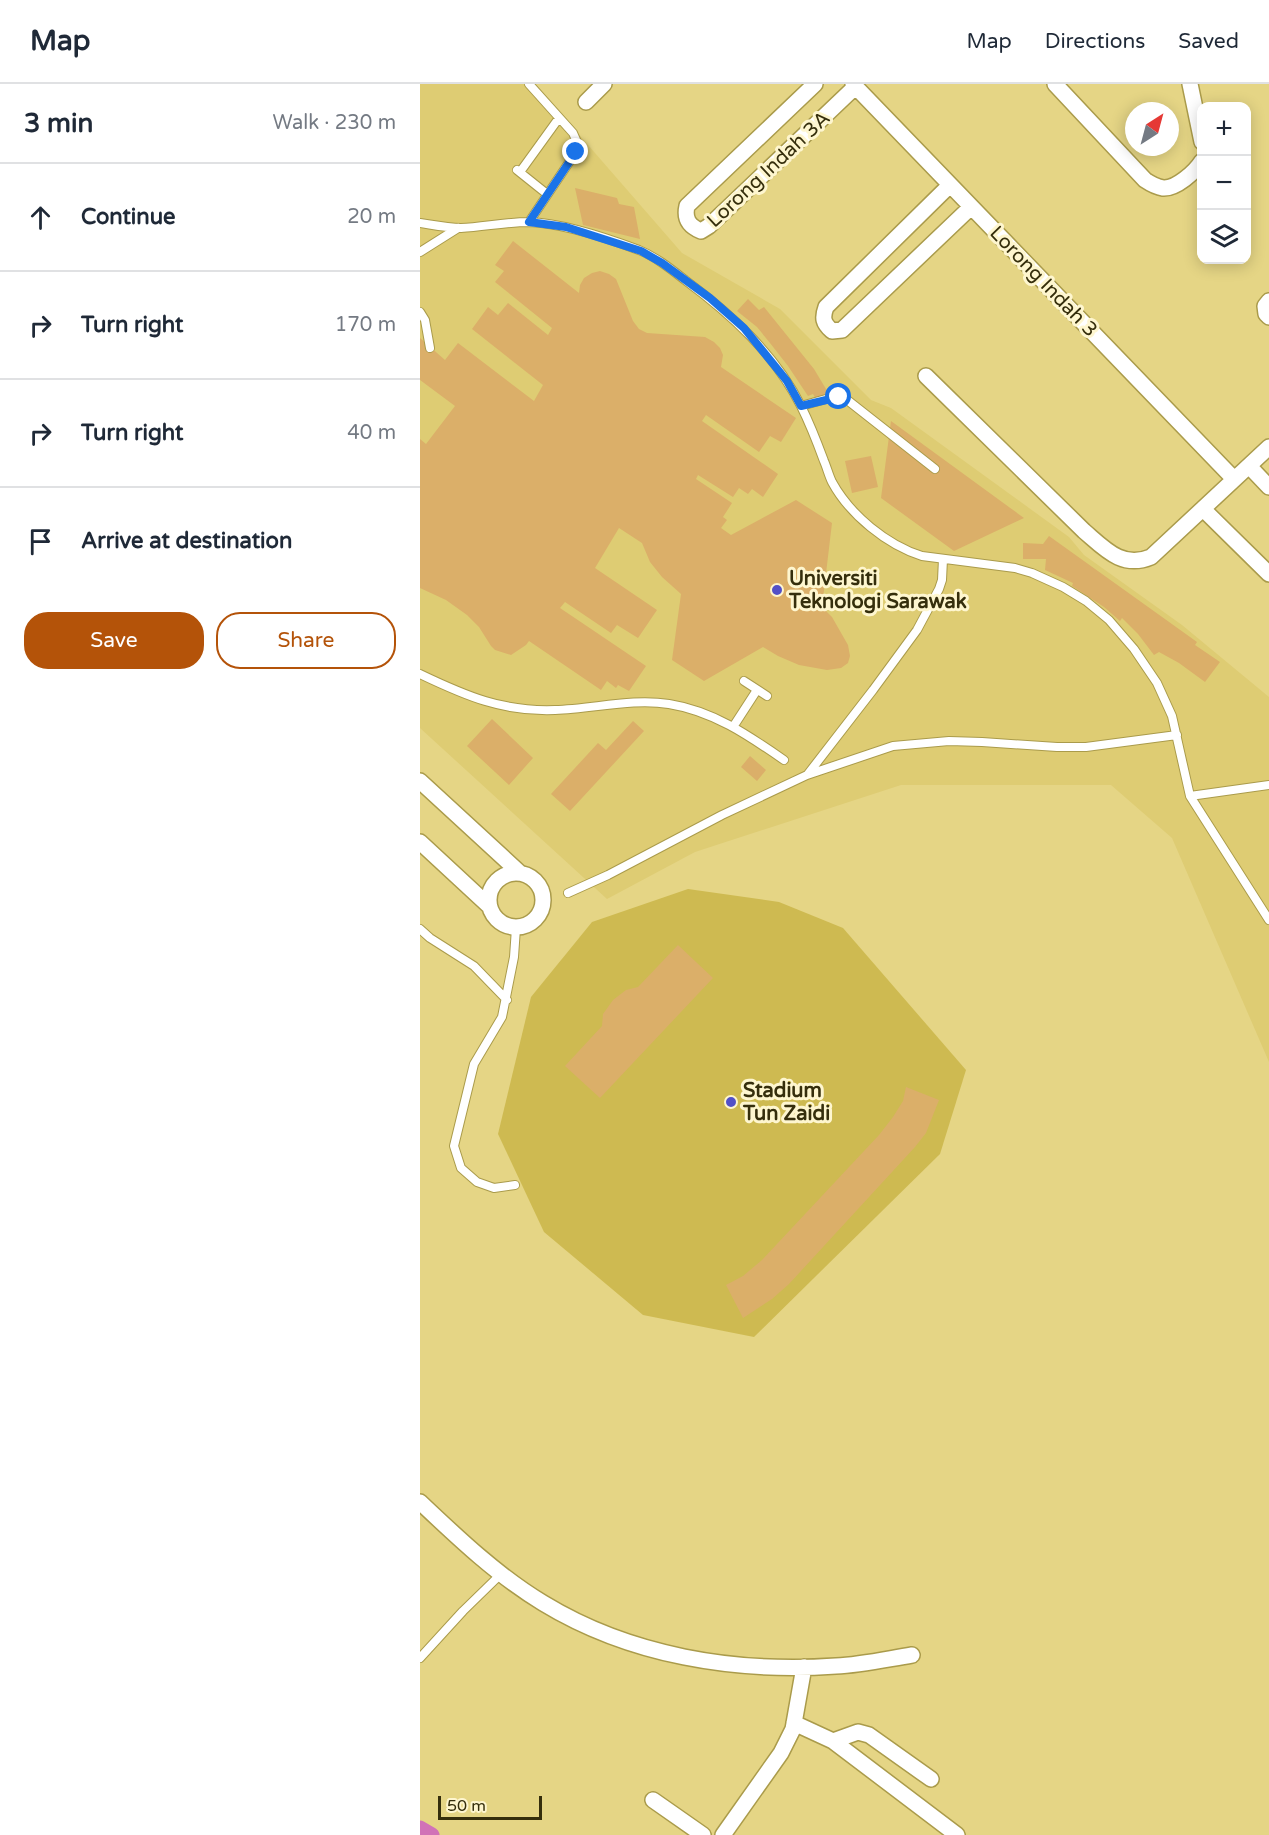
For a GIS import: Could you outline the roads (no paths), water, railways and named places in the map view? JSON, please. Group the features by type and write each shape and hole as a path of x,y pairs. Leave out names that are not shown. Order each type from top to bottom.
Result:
{"street":[{"path":"586,102 604,84"},
{"name":"Lorong Indah 3A","path":"815,84 687,206 685,215 692,227 701,231 709,226 854,85"},
{"path":"1055,84 1145,180 1154,186 1165,189 1175,186 1197,167"},
{"path":"1190,84 1197,118"},
{"name":"Lorong Indah 3","path":"854,85 1234,479"},
{"path":"950,185 826,307 822,317 825,324 832,331 842,330 971,207"},
{"path":"1269,301 1265,306 1269,317"},
{"path":"926,376 1084,531 1110,553 1126,560 1138,562 1151,557 1269,447"},
{"path":"1250,466 1269,487"},
{"path":"1203,509 1269,574"},
{"path":"420,781 520,873 535,881 543,897 543,906 536,919 530,924 516,928 501,923 488,905 420,842"},
{"path":"488,905 491,888 496,881 503,875 520,873"},
{"path":"420,1502 501,1575 542,1603 619,1640 657,1651 732,1665 837,1666 912,1655"},
{"path":"723,1835 781,1753 793,1729 804,1667"},
{"path":"794,1724 833,1741 957,1835"},
{"path":"833,1741 858,1732 869,1735 932,1779"},
{"path":"652,1800 702,1835"}],"lane":[{"path":"529,84 573,133 577,142 576,152 529,222"},
{"path":"547,194 518,171 559,118"},
{"path":"420,223 458,228 529,222 566,227 641,251 662,263 710,298 744,328 787,381 801,406 832,482 864,522 884,537 911,552 944,559 1015,568 1063,587 1086,601 1109,620 1150,670 1167,702 1177,735 1190,796 1269,920"},
{"path":"420,252 458,228"},
{"path":"420,312 425,320 430,348"},
{"path":"801,406 833,397 846,399 935,469"},
{"path":"807,775 917,630 939,589 944,559"},
{"path":"420,674 493,704 518,710 555,710 640,702 670,704 723,721 784,760"},
{"path":"744,681 767,696"},
{"path":"733,726 757,690"},
{"path":"568,893 807,775 893,746 949,741 1086,747 1177,735"},
{"path":"1190,796 1269,785"},
{"path":"515,1185 494,1188 477,1182 461,1168 454,1146 474,1064 502,1017 507,1000 516,928"},
{"path":"420,929 474,966 507,1000"},
{"path":"420,1658 463,1611 501,1575"}],"waterway":[{"path":"420,1828 432,1835"}],"place":[{"name":"Universiti Teknologi Sarawak","path":"777,590"},
{"name":"Stadium Tun Zaidi","path":"731,1102"}]}
